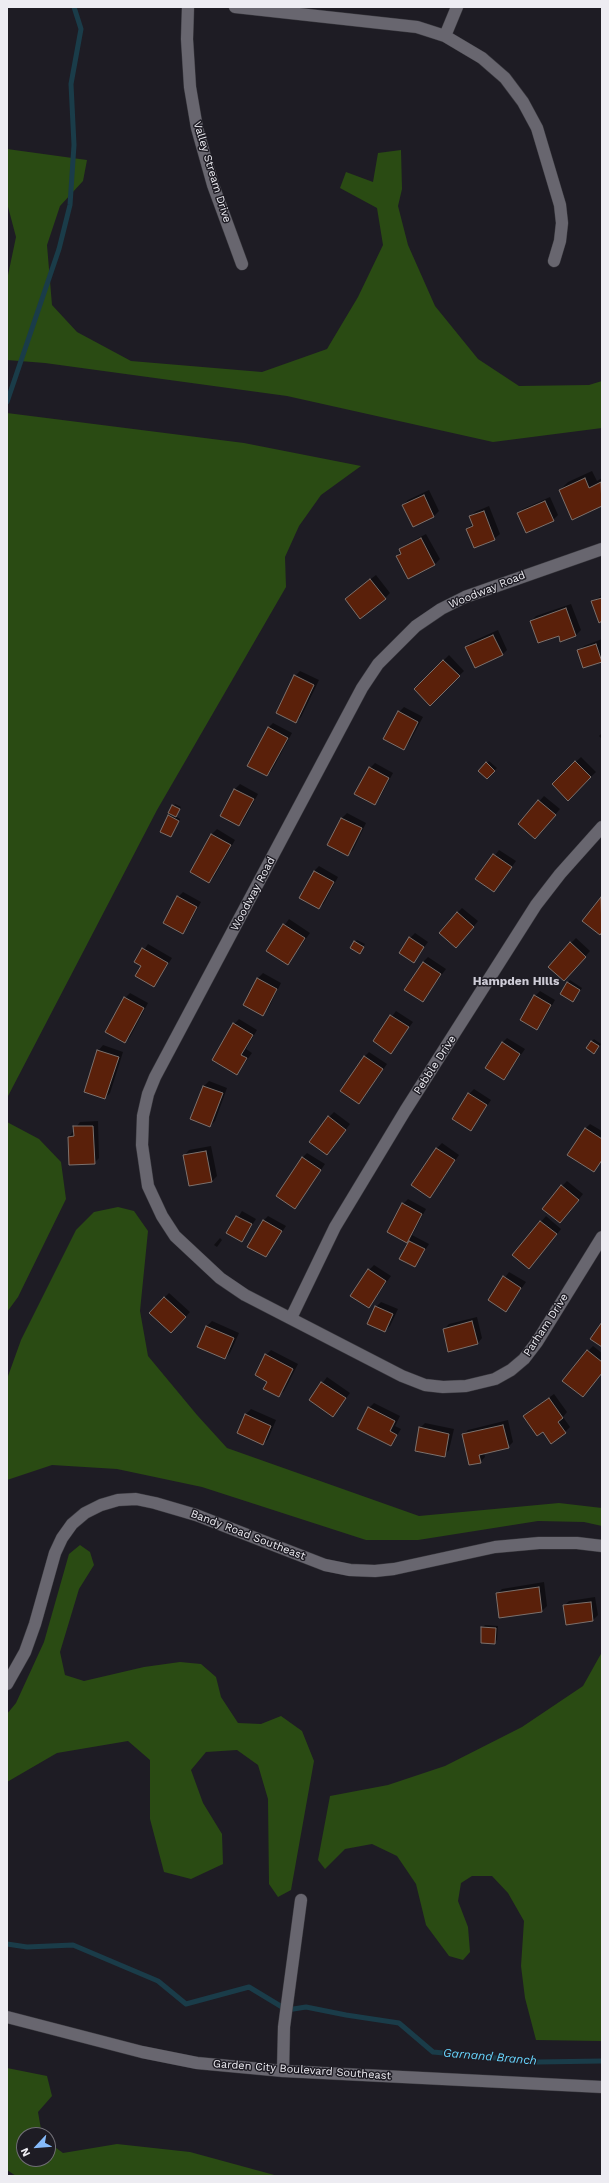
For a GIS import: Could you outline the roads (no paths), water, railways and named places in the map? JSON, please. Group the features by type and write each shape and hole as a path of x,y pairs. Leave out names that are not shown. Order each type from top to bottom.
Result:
{"street":[{"name":"Valley Stream Drive","path":"188,7 187,40 189,79 197,128 214,185 242,264"},
{"path":"235,7 371,20 417,27 446,36 482,58 505,78 523,102 537,128 560,205 562,223 560,241 554,261"},
{"path":"446,36 457,7"},
{"name":"Woodway Road","path":"291,1318 245,1295 220,1278 176,1236 162,1216 148,1186 142,1145 143,1116 148,1094 155,1077 362,688 378,664 416,626 441,609 465,596 602,549"},
{"name":"Pebble Drive","path":"291,1318 335,1227 405,1111 536,905 560,874 602,827"},
{"name":"Parham Drive","path":"291,1318 402,1376 426,1385 443,1387 466,1386 495,1379 511,1370 524,1359 602,1236"},
{"name":"Bandy Road Southeast","path":"7,1684 25,1652 35,1624 55,1553 62,1538 72,1524 85,1513 101,1504 118,1500 136,1499 149,1501 190,1513 325,1565 350,1570 374,1571 394,1568 495,1547 539,1543 577,1543 602,1546"},
{"path":"283,2071 284,2027 301,1900"},
{"name":"Garden City Boulevard Southeast","path":"7,2017 142,2052 197,2063 283,2071 602,2087"}],"waterway":[{"path":"7,402 59,249 70,205 74,145 71,84 81,29 74,7"},
{"name":"Garnand Branch","path":"7,1944 27,1947 73,1945 158,1981 186,2004 249,1987 287,2010 306,2007 399,2023 433,2052 538,2062 602,2061"}],"district":[{"name":"Hampden Hills","path":"516,981"}]}
